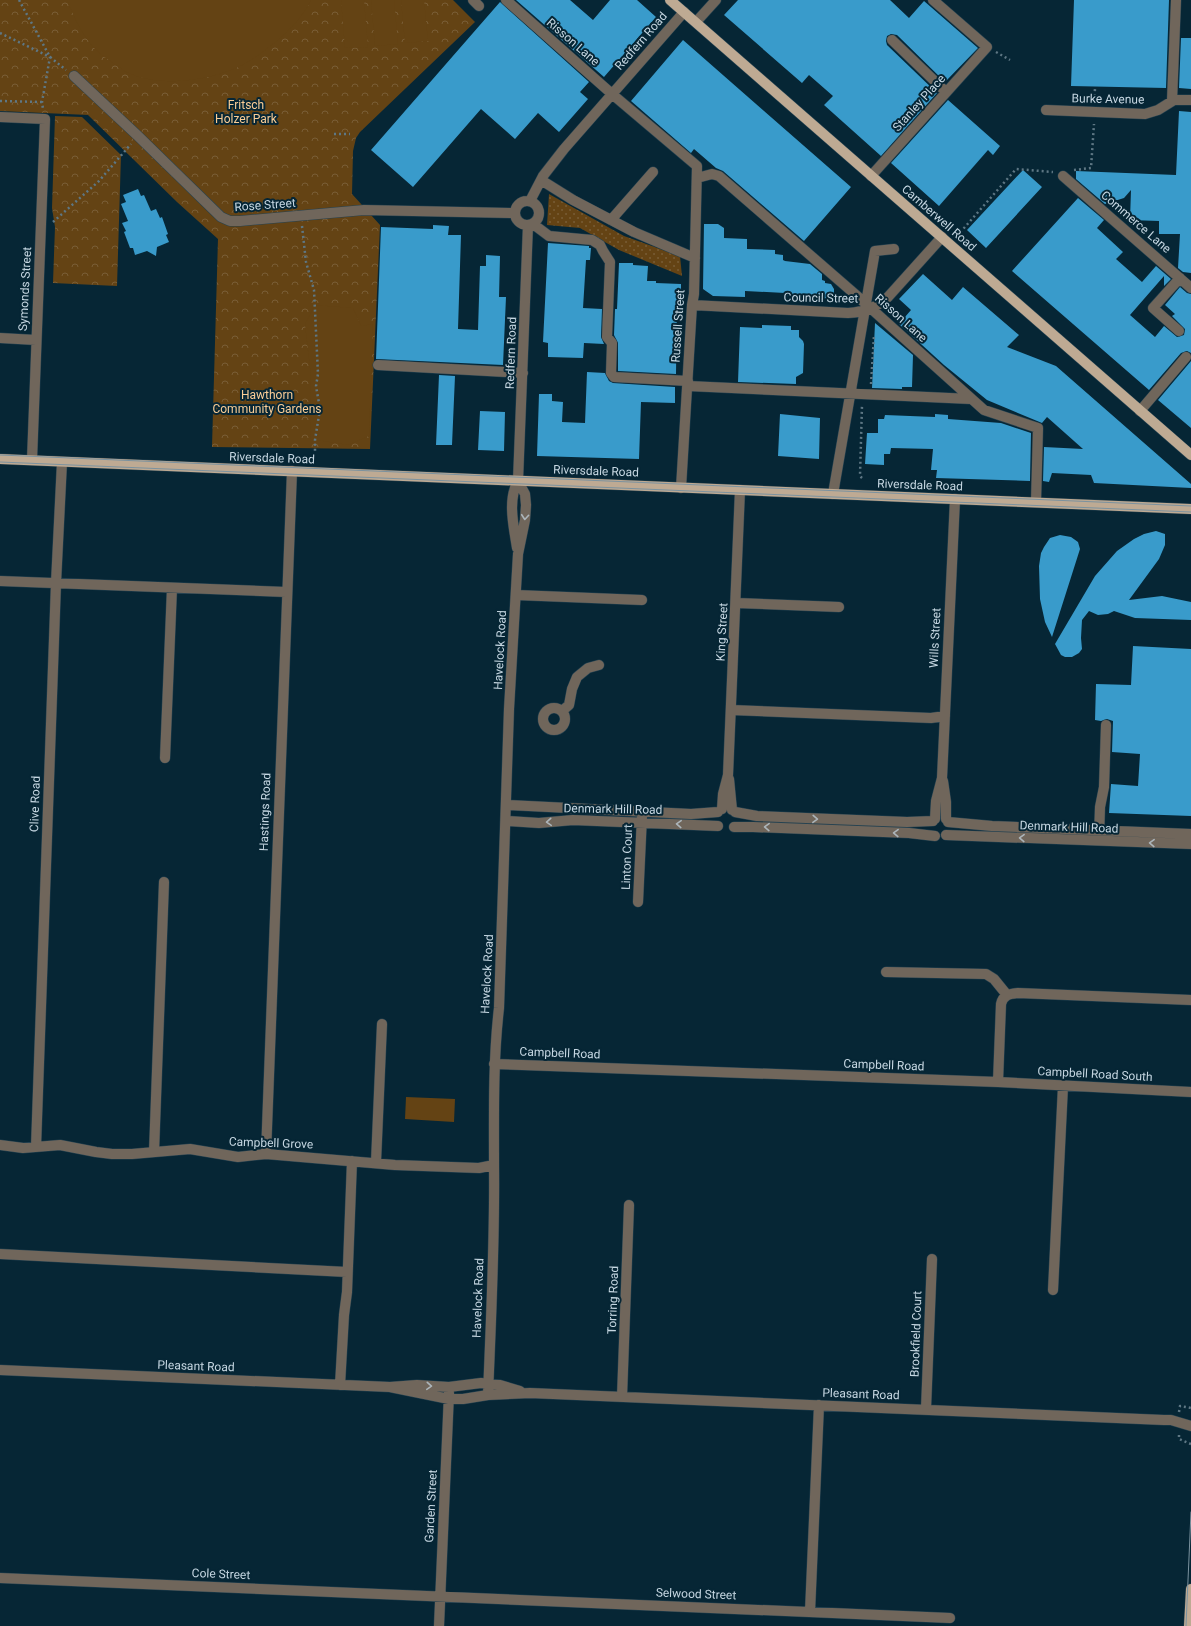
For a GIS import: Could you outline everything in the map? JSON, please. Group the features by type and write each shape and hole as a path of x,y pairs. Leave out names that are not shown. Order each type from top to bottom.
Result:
{"main road":[{"name":"Camberwell Road","path":"670,0 1191,455"},
{"name":"Riversdale Road","path":"0,459 1191,509"},
{"path":"1190,1626 1191,1590"}],"street":[{"name":"Risson Lane","path":"506,0 612,94 697,166"},
{"path":"696,22 716,0"},
{"name":"Stanley Place","path":"871,176 987,47 933,0"},
{"path":"1172,101 1176,0"},
{"name":"Redfern Road","path":"530,201 541,180 564,149 684,12"},
{"path":"892,40 946,92"},
{"name":"Rose Street","path":"74,76 221,217 230,221 364,210 514,213"},
{"name":"Burke Avenue","path":"1046,110 1144,114 1158,110 1172,101 1191,100"},
{"path":"0,117 45,119"},
{"name":"Symonds Street","path":"32,460 45,119"},
{"name":"Russell Street","path":"681,488 692,305 694,294 697,166"},
{"path":"611,220 653,172"},
{"name":"Commerce Lane","path":"1064,173 1191,288"},
{"name":"Risson Lane","path":"696,178 712,174 719,176 984,410 1038,428 1036,502"},
{"path":"541,180 634,232 695,258"},
{"path":"526,201 530,201 537,206 539,212 538,219 531,224 523,225 518,222 514,213 516,206 519,203 526,201"},
{"name":"Redfern Road","path":"518,481 531,224"},
{"path":"531,224 543,233 550,236 592,240 600,245 610,262 607,337 612,343 611,373 614,376 688,383 866,395 971,399"},
{"name":"Council Street","path":"692,305 848,313 870,310 888,297 942,237"},
{"path":"833,494 851,394 870,310 875,251 894,249"},
{"path":"1179,331 1153,308 1180,278"},
{"path":"0,338 36,340"},
{"path":"1140,411 1186,357"},
{"path":"378,365 523,373"},
{"name":"Clive Road","path":"36,1147 56,583 62,462"},
{"name":"Hastings Road","path":"266,1154 286,592 292,471"},
{"name":"Havelock Road","path":"488,1395 494,1164 494,1064 495,1040 500,1008 509,724 518,554 513,509 514,492 518,481"},
{"name":"King Street","path":"727,811 723,794 728,775 740,490"},
{"name":"Wills Street","path":"934,820 936,801 942,778 955,499"},
{"path":"0,581 286,592"},
{"path":"165,758 172,588"},
{"path":"516,595 642,600"},
{"path":"736,603 839,607"},
{"path":"562,711 569,705 572,689 577,677 584,669 599,665"},
{"path":"731,710 931,718 945,716"},
{"path":"1099,841 1100,806 1104,788 1106,725"},
{"name":"Wills Street","path":"942,778 947,820"},
{"name":"Denmark Hill Road","path":"507,805 691,814 727,811 757,816 908,822 934,820"},
{"path":"734,827 737,820 727,811 715,820 718,826 726,830 734,827 753,827 909,833 942,837 946,835 950,828 947,820 940,818 934,820 930,828 935,836"},
{"name":"Linton Court","path":"638,902 642,812"},
{"name":"Denmark Hill Road","path":"507,821 539,823 573,820 718,826"},
{"name":"Denmark Hill Road","path":"947,820 992,826 1191,834"},
{"name":"Denmark Hill Road","path":"946,835 1191,844"},
{"path":"154,1152 164,882"},
{"path":"886,972 986,974 994,979 1007,995"},
{"path":"998,1082 1001,1004 1002,1000 1007,995 1018,994 1191,1000"},
{"path":"376,1162 382,1024"},
{"name":"Campbell Road","path":"494,1064 998,1082"},
{"name":"Campbell Road South","path":"998,1082 1191,1092"},
{"path":"1053,1290 1063,1086"},
{"name":"Campbell Grove","path":"0,1145 15,1148 54,1144 112,1154 132,1154 190,1149 238,1157 266,1154 376,1162 395,1165 479,1168 494,1164"},
{"path":"340,1385 352,1161"},
{"name":"Torring Road","path":"622,1397 629,1204"},
{"path":"0,1254 347,1272"},
{"name":"Brookfield Court","path":"926,1410 932,1259"},
{"name":"Pleasant Road","path":"0,1370 390,1387 417,1385 449,1387 488,1383 530,1393"},
{"name":"Pleasant Road","path":"390,1387 449,1400 488,1395 530,1393 1171,1420 1191,1426"},
{"name":"Garden Street","path":"439,1626 449,1387"},
{"path":"810,1612 819,1405"},
{"name":"Cole Street","path":"0,1578 440,1596"},
{"name":"Selwood Street","path":"440,1596 950,1618"}],"path":[{"path":"19,0 50,57 42,102 45,119"},
{"path":"0,33 50,57 74,76"},
{"path":"950,244 1016,169 1064,173 1091,168 1095,89"},
{"path":"0,101 42,102"},
{"path":"334,134 350,134"},
{"path":"41,236 51,224 99,181 138,136"},
{"path":"301,216 306,262 314,290 318,374 316,386 320,409 315,440 315,452"},
{"path":"862,478 860,476 866,395 874,325 870,310"},
{"path":"1180,1406 1191,1408"}],"green space":[{"name":"Fritsch Holzer Park","path":"0,0 453,0 475,22 360,132 356,138 353,151 352,194 380,225 370,449 212,447 218,239 177,202 88,115 0,111"},
{"path":"67,0 311,0 297,22 288,31 267,49 246,63 234,69 205,78 159,81 126,72 96,50 83,33"},
{"path":"341,0 364,0 368,47 345,48"},
{"path":"371,0 394,0 398,44 375,46"},
{"path":"401,0 424,0 428,41 405,43"},
{"path":"55,116 82,117 121,155 117,286 53,283 55,227 52,208"},
{"path":"549,194 624,236 680,256 682,276 619,250 580,228 547,225"},
{"path":"315,305 353,308 361,326 373,324 369,436 348,445 311,439 310,368 305,324"},
{"path":"406,1097 455,1099 454,1122 405,1119"}],"building":[{"path":"516,0 570,0 593,20 610,0 637,0 656,17 604,77"},
{"path":"738,0 890,0 909,18 924,1 978,48 945,82 897,35 891,34 887,36 887,45 937,93 881,156 824,105 833,96 809,75 802,83 724,15"},
{"path":"1074,0 1169,0 1166,88 1071,86"},
{"path":"500,2 589,82 580,92 588,99 559,132 538,113 515,139 481,109 413,187 371,150"},
{"path":"1181,38 1191,38 1191,89 1179,88"},
{"path":"683,40 851,187 804,241 723,171 716,168 694,149 691,153 631,101"},
{"path":"948,100 1000,146 993,155 988,150 939,206 891,163"},
{"path":"1179,111 1191,112 1191,273 1183,272 1178,268 1180,234 1159,234 1159,221 1130,220 1131,190 1124,198 1105,204 1076,179 1076,171 1176,175"},
{"path":"1023,170 1042,187 986,248 967,230"},
{"path":"138,189 141,196 144,195 151,211 156,209 160,218 162,217 168,234 166,235 169,242 157,247 156,256 147,251 135,255 133,248 130,248 124,232 126,231 122,223 128,221 121,204 126,202 123,195"},
{"path":"1078,198 1104,220 1097,228 1123,252 1116,259 1142,282 1156,266 1171,279 1164,286 1164,276 1130,315 1155,337 1164,326 1177,337 1184,335 1185,329 1172,316 1175,314 1165,305 1180,287 1187,293 1191,294 1191,353 1187,351 1181,353 1149,390 1012,271"},
{"path":"704,224 718,224 724,228 724,238 747,239 747,249 775,250 775,254 783,255 783,260 785,261 810,264 822,274 822,280 825,281 825,283 831,284 834,289 834,299 785,296 785,293 745,291 745,297 713,296 703,289"},
{"path":"433,225 449,226 448,235 461,235 458,329 478,330 480,266 486,266 486,255 500,256 499,297 506,297 503,365 376,359 381,227 433,229"},
{"path":"548,243 589,246 589,248 591,248 590,260 586,260 583,308 602,309 601,337 604,344 584,343 583,358 548,357 548,343 543,342"},
{"path":"619,263 633,263 633,265 648,266 647,281 656,281 656,283 681,284 681,301 677,300 676,374 618,371 618,343 614,335"},
{"path":"923,274 952,300 963,287 1019,335 1007,347 1056,366 1191,484 1191,488 1094,483 1091,475 1052,473 1049,482 1043,481 1044,447 1083,449 1047,417 1042,423 987,400 944,365 899,324 911,310 899,299"},
{"path":"875,323 913,355 912,387 902,387 902,389 872,388"},
{"path":"762,325 791,326 791,330 799,330 799,337 804,344 803,373 796,377 796,384 738,382 740,327 762,328"},
{"path":"1191,361 1191,428 1158,400"},
{"path":"587,372 605,373 609,381 613,383 675,387 675,403 641,402 639,459 537,456 539,394 552,394 552,401 563,402 562,422 585,423"},
{"path":"439,375 455,376 452,445 436,445"},
{"path":"480,411 505,412 504,451 478,450"},
{"path":"780,414 820,418 819,459 778,456"},
{"path":"935,414 948,415 948,419 1001,423 1031,433 1030,481 936,478 937,470 931,470 933,449 891,448 890,454 884,454 884,465 865,464 867,433 878,433 878,419 884,419 885,415 935,417"},
{"path":"1156,531 1165,534 1165,545 1159,559 1129,600 1162,596 1191,602 1191,620 1135,618 1114,611 1108,614 1098,615 1089,611 1082,620 1082,649 1079,653 1072,657 1065,657 1061,655 1055,644 1095,576 1117,551 1134,539 1144,534"},
{"path":"1060,535 1071,537 1078,542 1080,549 1052,637 1045,622 1040,599 1039,566 1041,553 1050,538"},
{"path":"1133,646 1191,649 1191,816 1109,813 1111,784 1138,786 1140,754 1112,752 1113,721 1107,719 1101,721 1095,720 1096,684 1131,685"}],"tram line":[{"path":"0,455 1191,506"},
{"path":"0,462 1191,512"},
{"path":"1186,1626 1191,1512"}],"park label":[{"name":"Hawthorn Community Gardens","path":"267,402"}]}
